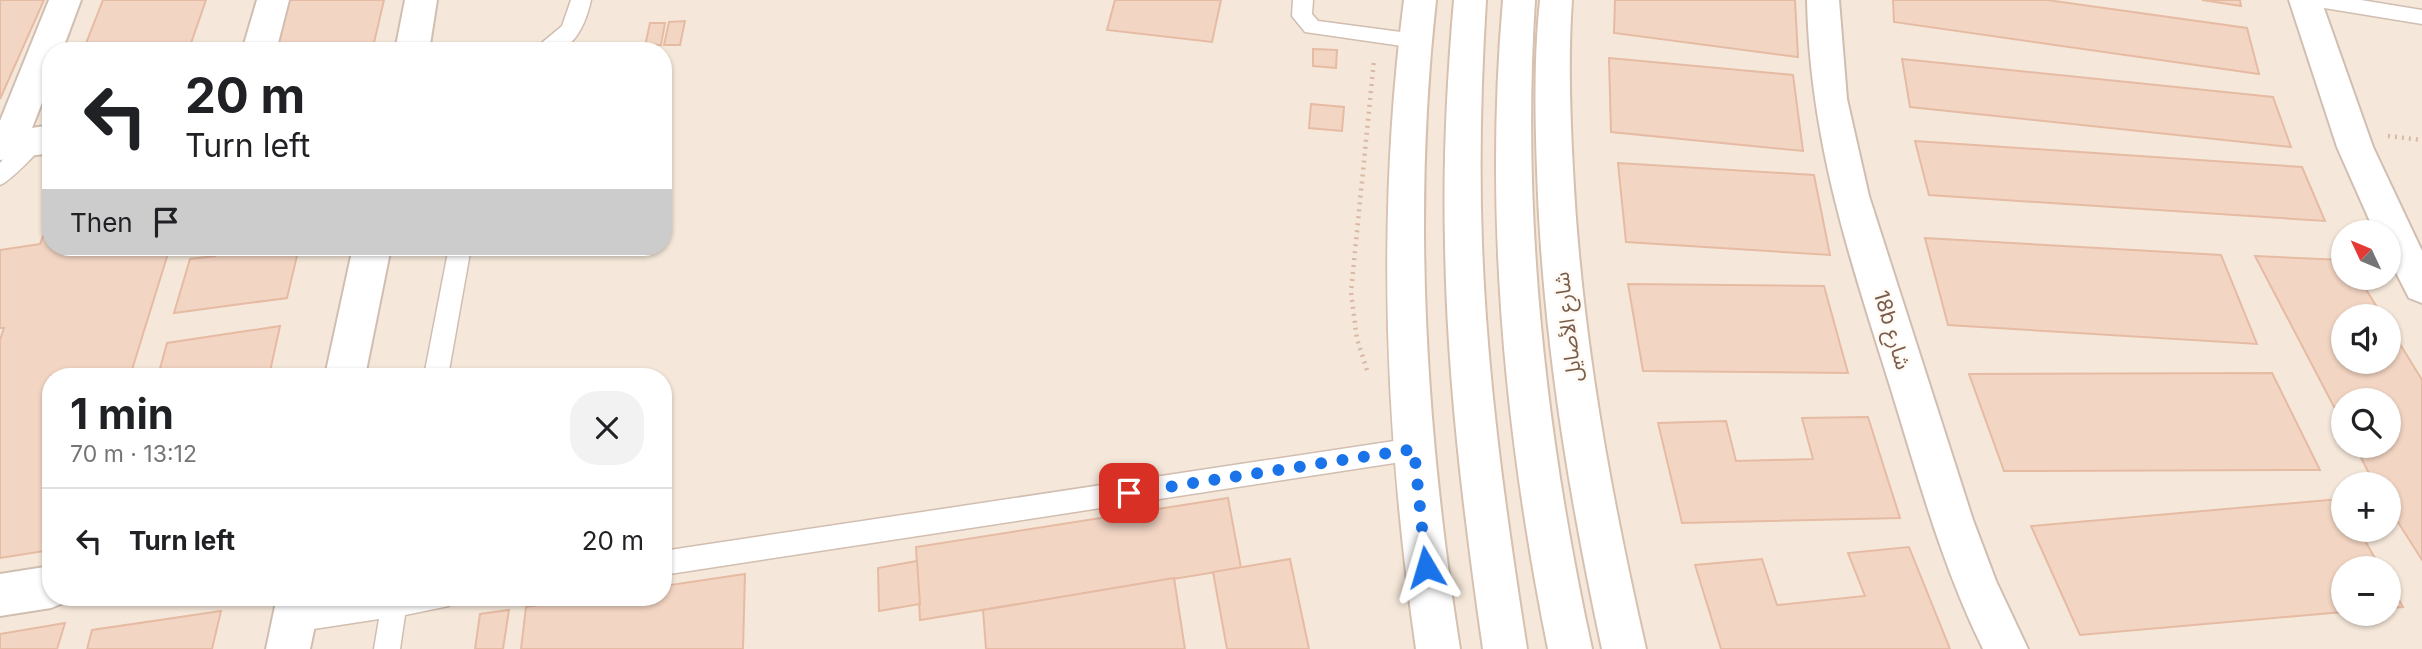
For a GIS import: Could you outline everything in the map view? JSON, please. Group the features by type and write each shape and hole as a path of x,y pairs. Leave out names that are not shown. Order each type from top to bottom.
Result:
{"street":[{"path":"52,42 65,0"},
{"path":"261,42 273,0"},
{"path":"414,42 421,0"},
{"path":"1420,0 1408,127 1407,372 1438,649"},
{"path":"1470,0 1460,170 1464,298 1472,409 1505,649"},
{"path":"1519,0 1513,61 1511,174 1516,273 1529,397 1570,649"},
{"name":"شارع الأصايل","path":"1556,0 1553,99 1559,247 1580,421 1624,649"},
{"name":"18b شارع","path":"1824,0 1827,80 1840,151 1860,229 1965,558 2006,649"},
{"path":"2305,0 2355,147 2390,226 2422,287"},
{"path":"19,150 42,75"},
{"path":"347,368 370,256"},
{"path":"0,595 42,588"}],"lane":[{"path":"554,42 578,21 581,0"},
{"path":"1303,0 1301,16 1305,23 1312,27 1416,41"},
{"path":"2318,0 2422,17"},
{"path":"437,368 458,256"},
{"path":"672,562 1414,449"},
{"path":"294,622 367,606"},
{"path":"387,649 394,606"}],"shaded area":[{"path":"0,0 2422,0 2422,649 0,649"}],"building":[{"path":"0,0 44,0 0,99"},
{"path":"103,0 206,0 191,42 87,42"},
{"path":"287,0 384,0 374,42 276,42"},
{"path":"1115,0 1221,0 1212,42 1107,30"},
{"path":"1615,0 1795,0 1798,57 1614,33"},
{"path":"1893,0 2047,0 2247,28 2259,74 1894,22"},
{"path":"2202,0 2240,0 2241,6"},
{"path":"685,21 680,45 665,42 669,22"},
{"path":"650,23 665,23 662,42 646,42"},
{"path":"1313,49 1337,50 1336,68 1313,66"},
{"path":"1609,58 1793,75 1803,151 1611,132"},
{"path":"1902,59 2273,97 2291,147 1910,107"},
{"path":"1311,104 1344,107 1342,131 1309,128"},
{"path":"1915,141 2302,167 2325,221 1929,195"},
{"path":"1618,163 1814,175 1830,255 1626,242"},
{"path":"1925,238 2221,255 2257,344 1948,325"},
{"path":"42,239 42,256 167,256 132,368 42,368 42,551 0,558 0,340 4,328 0,328 0,250 40,244"},
{"path":"215,256 297,256 287,298 174,313 190,259"},
{"path":"2255,256 2331,259 2331,290 2366,290 2375,304 2331,304 2331,374 2401,374 2401,346 2422,380 2422,560 2401,527 2401,472 2368,472 2361,458 2401,458 2401,388 2331,388 2331,401"},
{"path":"1628,284 1824,286 1848,373 1643,371"},
{"path":"280,326 271,368 160,368 167,343"},
{"path":"2272,373 2320,470 2004,471 1969,374"},
{"path":"1868,417 1900,518 1682,523 1658,423 1726,421 1736,461 1813,459 1802,418"},
{"path":"1228,498 1241,568 920,620 916,547"},
{"path":"2331,500 2331,542 2366,542 2374,556 2331,556 2331,613 2080,635 2031,526"},
{"path":"1909,547 1950,649 1721,649 1695,565 1762,559 1777,605 1865,596 1848,553"},
{"path":"1290,559 1309,649 1227,649 1213,572"},
{"path":"917,561 920,604 879,611 878,568"},
{"path":"745,574 743,649 521,649 526,607 672,606 672,585"},
{"path":"1174,578 1185,649 986,649 983,610"},
{"path":"509,610 503,649 475,649 480,614"},
{"path":"221,611 212,649 87,649 92,630"},
{"path":"65,623 57,649 0,649 0,634"}],"route":[{"path":"1129,493 1414,449 1426,567"}]}
